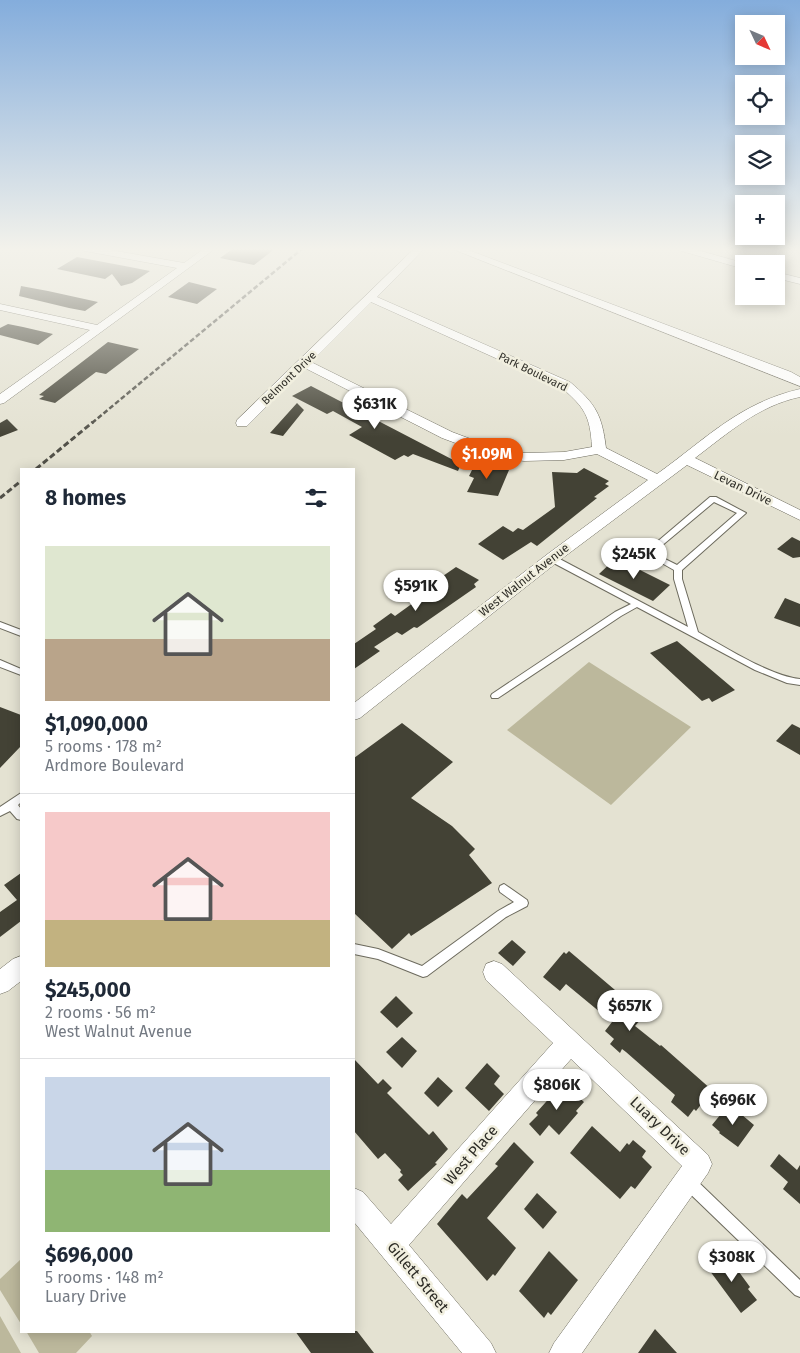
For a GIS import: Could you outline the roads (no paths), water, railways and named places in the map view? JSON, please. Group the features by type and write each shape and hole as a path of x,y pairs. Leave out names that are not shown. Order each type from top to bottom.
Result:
{"street":[{"path":"19,311 98,328"},
{"path":"0,400 121,311"},
{"name":"Belmont Drive","path":"242,423 357,311"},
{"name":"Park Boulevard","path":"400,311 566,385 585,401 597,418 599,450"},
{"path":"620,311 787,375 800,382"},
{"path":"304,363 448,435 498,454 524,457 564,456 599,450 658,480"},
{"name":"West Walnut Avenue","path":"355,712 551,558 686,460 745,413 778,398 800,393"},
{"name":"Levan Drive","path":"686,460 800,516"},
{"path":"0,983 20,968"},
{"name":"Luary Drive","path":"494,972 699,1164 564,1353"},
{"name":"West Place","path":"391,1245 570,1042"},
{"name":"Gillett Street","path":"355,1202 481,1353"}],"lane":[{"path":"678,569 648,553 713,498 742,513 678,569 678,579 694,634"},
{"path":"551,558 758,668 790,681 800,682"},
{"path":"495,696 618,614 637,604"},
{"path":"0,625 20,633"},
{"path":"0,663 20,672"},
{"path":"0,812 20,798"},
{"path":"10,805 20,815"},
{"path":"355,949 378,954 423,972 502,914 523,903 504,890"},
{"path":"686,1180 800,1290"}],"railway":[{"path":"92,423 227,311"},
{"path":"37,468 93,422"},
{"path":"0,498 20,482"}]}
